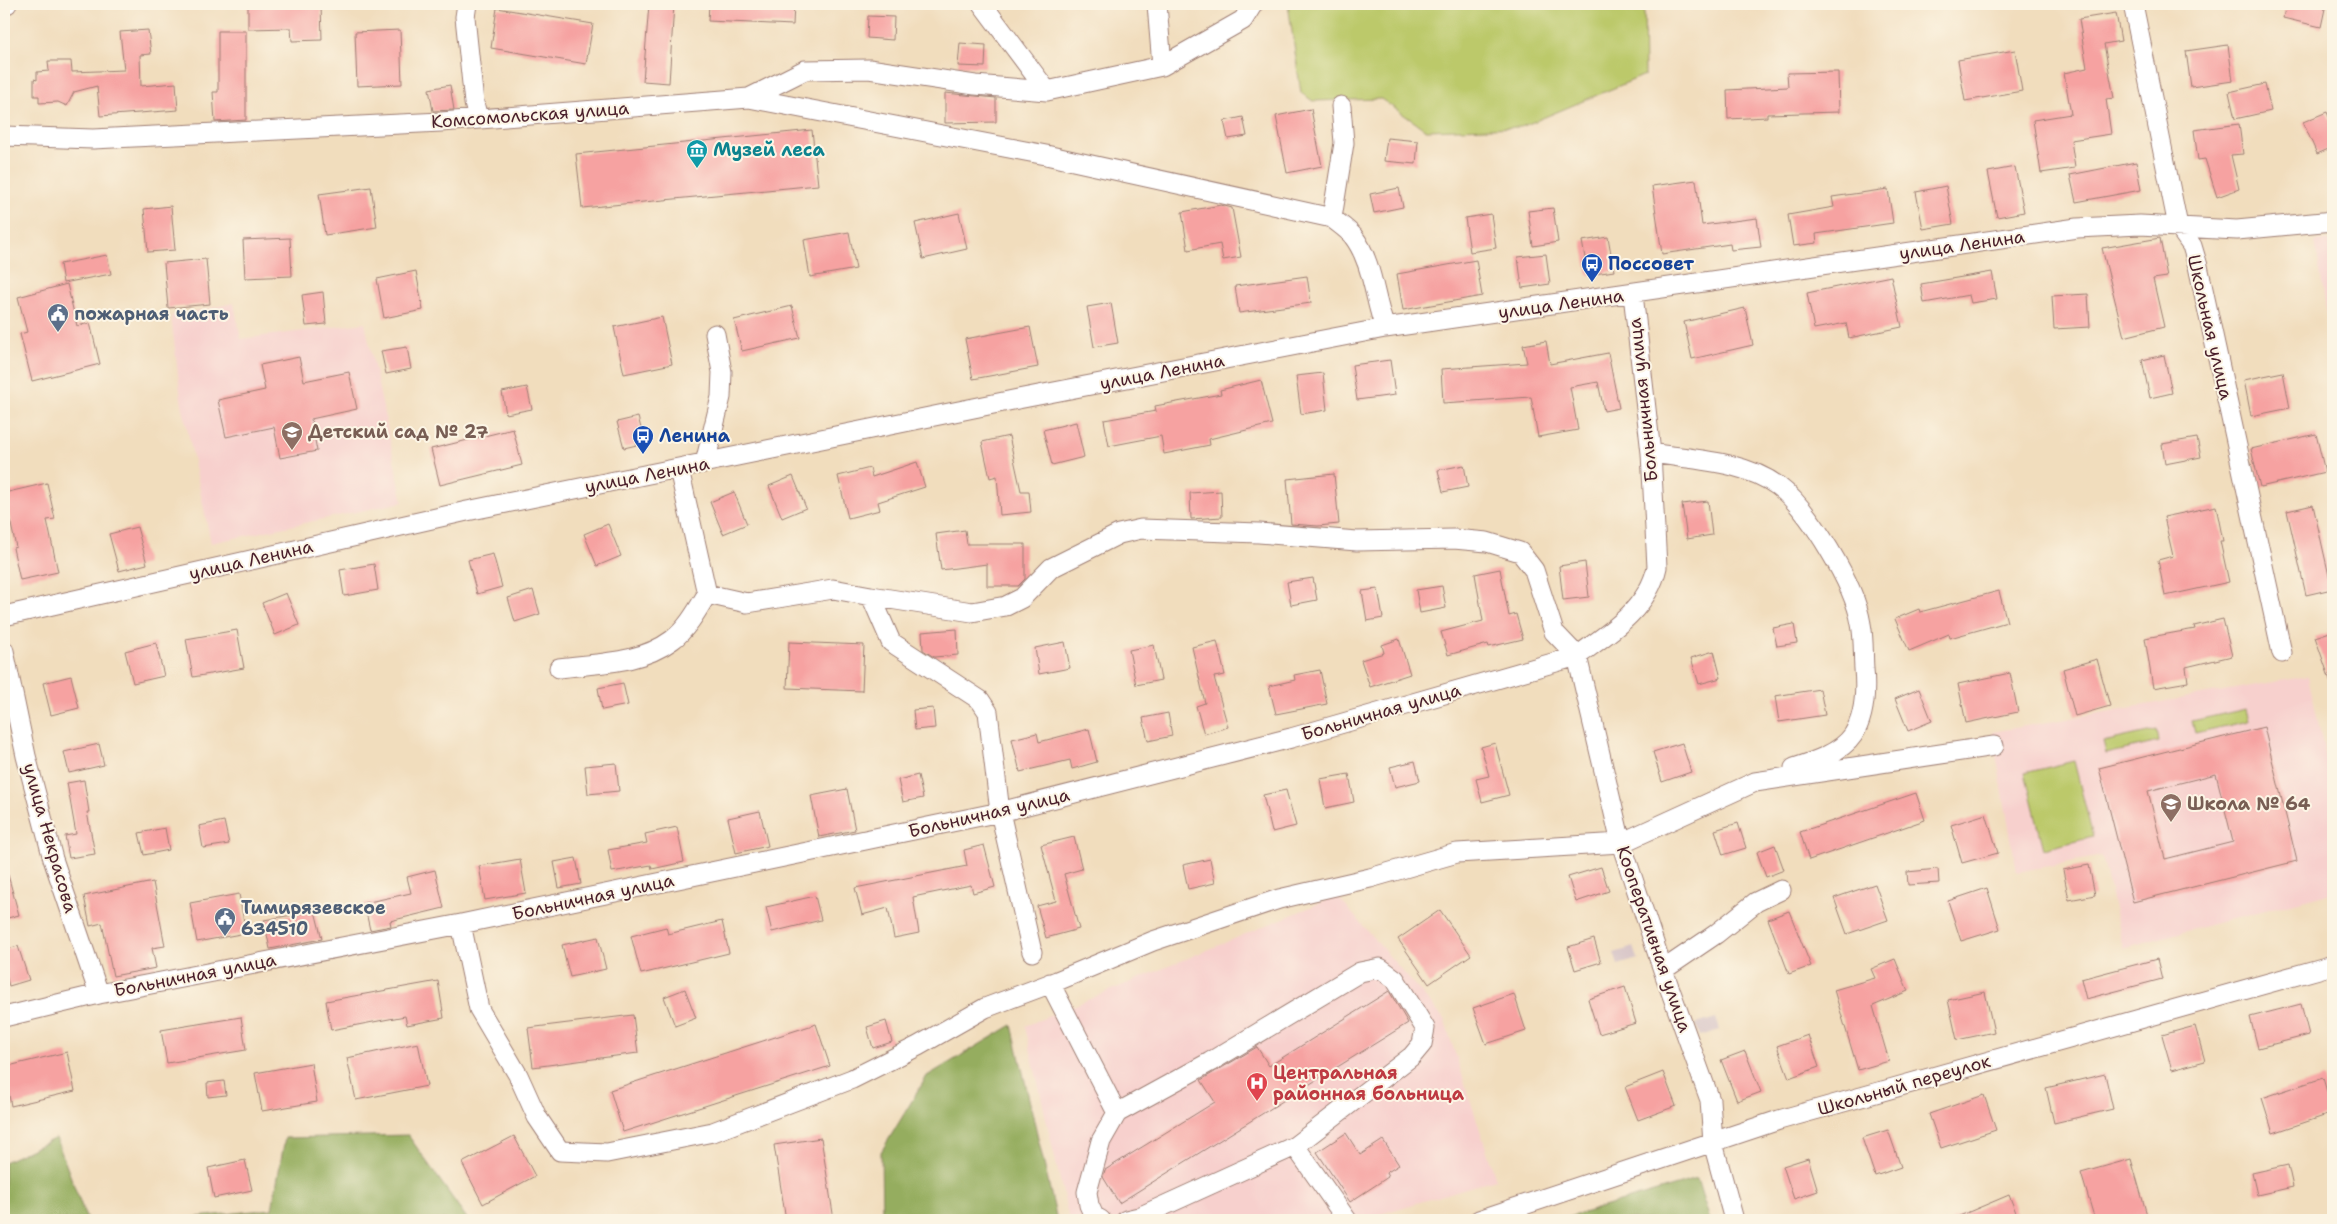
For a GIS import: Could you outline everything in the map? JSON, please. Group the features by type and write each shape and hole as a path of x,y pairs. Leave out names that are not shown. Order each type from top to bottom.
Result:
{"street":[{"path":"467,4 466,17 473,93 478,118"},
{"path":"982,4 1047,91"},
{"path":"1157,4 1162,66"},
{"name":"Комсомольская улица","path":"4,136 93,139 478,118 749,98 805,70 869,69 975,85 1047,91 1162,66 1243,20 1253,4"},
{"name":"Школьная улица","path":"2133,4 2178,226 2192,246 2198,266 2282,653"},
{"path":"749,98 1046,154 1332,218 1352,235 1364,254 1377,307 1385,328"},
{"path":"1332,218 1344,144 1341,106"},
{"name":"улица Ленина","path":"4,616 467,511 1018,399 1385,328 1632,294 2077,228 2140,225 2237,230 2333,221"},
{"name":"Больничная улица","path":"4,1017 99,994 461,924 1000,812 1291,738 1577,656 1613,630 1645,598 1653,584 1656,567 1651,453 1632,294"},
{"path":"706,463 721,397 722,372 715,334"},
{"path":"461,924 479,1009 518,1075 537,1117 560,1151 607,1153 712,1132 852,1079 918,1046 984,1008 1153,941 1279,899 1370,878 1457,853 1621,843 1755,782 1809,763 1838,749 1852,736 1861,717 1866,690 1861,622 1842,569 1810,521 1779,487 1752,470 1651,453"},
{"path":"679,469 708,594"},
{"path":"708,594 747,603 833,589 972,612 1006,606 1022,598 1051,568 1119,534 1141,530 1259,533 1357,541 1454,539 1487,542 1520,552 1534,570 1554,632 1577,656"},
{"path":"558,668 627,660 654,651 674,639 708,594"},
{"path":"871,596 891,642 968,689 980,700 988,712 1000,812 1032,952"},
{"name":"улица Некрасова","path":"4,651 26,756 52,859 99,994"},
{"name":"Кооперативная улица","path":"1577,656 1621,843 1663,970 1710,1100 1713,1143 1734,1220"},
{"path":"1755,782 1994,746"},
{"path":"1663,970 1716,934 1756,902 1781,890"},
{"name":"Школьный переулок","path":"1484,1219 1788,1117 2333,965"},
{"path":"1101,1220 1094,1216 1089,1205 1087,1192 1101,1141 1117,1113 1218,1057 1360,972 1380,968 1395,979 1425,1028 1422,1044 1412,1056 1295,1146 1139,1217 1126,1220"},
{"path":"1050,983 1117,1113"},
{"path":"1295,1146 1347,1220"}],"shaded area":[{"path":"2333,240 2333,351 2315,242"},
{"name":"Детский сад № 27","path":"234,303 241,339 365,323 403,502 211,543 181,399 171,316"},
{"name":"Школа № 64","path":"2308,676 2333,790 2333,892 2123,948 2102,856 2017,872 1992,732"},
{"name":"Центральная районная больница","path":"1337,896 1444,1019 1496,1179 1361,1220 1069,1220 1025,1026"},
{"path":"1634,947 1638,959 1618,965 1614,953"},
{"path":"1716,1018 1720,1030 1700,1036 1696,1024"}],"green space":[{"path":"1288,4 1644,4 1645,75 1521,127 1426,130 1381,99 1313,101 1301,93"},
{"path":"2246,709 2249,721 2195,733 2192,721"},
{"path":"2157,730 2159,742 2106,754 2103,742"},
{"path":"2074,761 2093,837 2044,849 2025,773"},
{"path":"1012,1025 1057,1220 882,1220 881,1152 927,1076"},
{"path":"408,1135 468,1220 169,1220 272,1209 285,1138"},
{"path":"56,1138 87,1220 4,1220 4,1162"},
{"path":"1697,1179 1710,1220 1559,1220"}],"building":[{"path":"248,4 321,4 322,40 292,41 291,28 248,29"},
{"path":"649,4 674,4 669,83 643,81"},
{"path":"709,4 794,4 793,25 708,21"},
{"path":"2286,4 2326,4 2321,27 2283,18"},
{"path":"497,8 593,24 586,64 491,48"},
{"path":"2116,13 2121,41 2104,44 2114,98 2106,99 2111,134 2071,140 2075,168 2041,173 2033,120 2071,114 2064,73 2087,68 2079,19"},
{"path":"868,16 894,17 893,40 867,38"},
{"path":"148,30 151,54 140,55 141,86 176,83 178,110 100,116 97,86 74,92 67,106 58,102 39,103 39,96 34,96 34,79 37,80 37,72 49,71 48,61 71,61 72,72 124,70 120,32"},
{"path":"400,30 402,84 357,86 355,32"},
{"path":"218,31 246,31 246,120 215,122 213,92 218,92"},
{"path":"960,43 986,45 985,67 958,66"},
{"path":"2228,45 2233,81 2191,87 2186,51"},
{"path":"2015,50 2022,91 1965,101 1958,60"},
{"path":"1838,72 1839,112 1767,114 1767,117 1728,119 1727,90 1788,87 1787,73"},
{"path":"2265,84 2271,111 2235,119 2229,92"},
{"path":"450,85 454,110 433,111 429,89"},
{"path":"945,93 996,98 996,122 945,123"},
{"path":"1311,109 1322,166 1287,173 1276,116"},
{"path":"2327,112 2333,127 2333,147 2317,154 2303,122"},
{"path":"1243,117 1247,136 1228,139 1224,121"},
{"path":"2239,124 2243,154 2231,155 2239,189 2217,197 2205,159 2198,160 2194,130"},
{"name":"Музей леса","path":"812,130 818,185 582,208 576,154"},
{"path":"1387,138 1418,141 1416,164 1384,161"},
{"path":"2136,162 2141,190 2076,202 2070,175"},
{"path":"2015,167 2024,212 1997,217 1988,172"},
{"path":"1696,180 1702,225 1757,218 1761,247 1731,250 1730,244 1662,254 1652,186"},
{"path":"1946,186 1953,224 1923,229 1916,192"},
{"path":"371,187 377,227 325,235 319,194"},
{"path":"1399,188 1403,207 1374,213 1370,194"},
{"path":"1888,189 1893,223 1816,234 1817,243 1793,246 1788,215 1834,207 1832,197"},
{"path":"1221,205 1232,208 1241,257 1223,260 1220,244 1188,250 1182,212"},
{"path":"171,206 175,250 148,252 144,209"},
{"path":"1553,208 1558,242 1533,246 1528,211"},
{"path":"959,213 967,249 923,259 915,223"},
{"path":"1491,214 1496,248 1470,252 1465,218"},
{"path":"849,232 856,269 810,277 804,240"},
{"path":"1608,237 1614,271 1588,275 1582,241"},
{"path":"290,238 292,276 245,278 243,240"},
{"path":"2160,238 2167,277 2153,279 2164,327 2124,337 2102,248"},
{"path":"1546,254 1550,284 1522,288 1518,257"},
{"path":"107,255 111,274 63,283 60,264"},
{"path":"206,259 210,304 168,308 164,263"},
{"path":"1476,260 1482,296 1403,310 1397,274"},
{"path":"416,271 423,310 384,318 377,279"},
{"path":"1992,272 1997,299 1971,303 1969,295 1924,303 1921,284"},
{"path":"1307,276 1311,303 1239,313 1235,286"},
{"path":"1891,276 1902,327 1849,338 1846,323 1814,329 1807,293"},
{"name":"пожарная часть","path":"67,284 77,326 90,323 100,364 32,381 20,334 27,332 18,297"},
{"path":"323,292 326,324 306,326 302,295"},
{"path":"2088,294 2090,327 2054,329 2052,296"},
{"path":"1111,303 1118,343 1094,347 1087,307"},
{"path":"792,306 800,338 742,351 734,320"},
{"path":"1745,308 1753,345 1692,359 1684,322"},
{"path":"662,317 672,364 624,374 614,327"},
{"path":"1030,327 1038,367 973,379 965,339"},
{"path":"1546,341 1550,364 1608,353 1619,408 1604,411 1598,382 1570,387 1578,430 1538,437 1531,397 1443,403 1441,369 1527,363 1523,345"},
{"path":"407,347 411,369 386,374 381,351"},
{"path":"2164,355 2172,393 2150,398 2142,360"},
{"path":"299,357 304,381 349,372 357,409 311,419 317,451 280,458 274,427 226,437 218,400 265,390 260,365"},
{"path":"1390,360 1395,395 1357,400 1352,365"},
{"path":"2283,372 2290,408 2251,416 2244,380"},
{"path":"1323,373 1327,410 1301,414 1296,376"},
{"path":"1261,380 1272,424 1209,439 1210,445 1164,454 1161,436 1109,446 1104,420 1156,411 1155,406 1221,394 1220,390"},
{"path":"527,387 532,409 506,414 502,392"},
{"path":"638,417 645,443 624,448 617,422"},
{"path":"1076,422 1084,457 1052,465 1043,430"},
{"path":"513,429 522,465 440,485 431,449"},
{"path":"2316,434 2325,472 2260,487 2251,449"},
{"path":"1009,436 1021,491 1029,491 1031,512 1000,515 997,476 990,478 982,442"},
{"path":"2197,438 2201,457 2165,464 2162,444"},
{"path":"917,462 925,487 878,502 880,510 848,518 838,476 870,468 872,477"},
{"path":"1464,465 1468,487 1443,492 1438,470"},
{"path":"1334,474 1339,524 1318,526 1291,524 1287,479"},
{"path":"793,476 806,508 782,518 769,486"},
{"path":"47,483 55,519 47,520 58,572 20,580 13,548 16,547 4,493"},
{"path":"1221,491 1222,517 1191,519 1190,493"},
{"path":"734,492 747,524 723,534 710,502"},
{"path":"1708,501 1712,535 1687,539 1682,504"},
{"path":"2313,505 2332,589 2306,595 2287,511"},
{"path":"2216,506 2223,541 2220,541 2229,582 2165,596 2158,560 2173,556 2164,517"},
{"path":"608,524 621,556 597,566 584,534"},
{"path":"137,527 147,564 119,571 109,534"},
{"path":"965,530 967,544 1025,544 1025,579 1018,586 987,586 987,564 941,570 936,534"},
{"path":"493,554 502,587 477,594 468,560"},
{"path":"1585,562 1589,597 1563,600 1559,566"},
{"path":"374,564 378,590 344,596 340,570"},
{"path":"1500,569 1509,616 1516,614 1523,639 1489,647 1488,644 1448,655 1441,632 1483,621 1475,574"},
{"path":"1313,578 1317,600 1291,605 1287,582"},
{"path":"1442,586 1446,608 1420,613 1416,590"},
{"path":"1378,589 1383,618 1367,621 1362,591"},
{"path":"533,590 540,614 515,622 508,598"},
{"path":"1999,591 2007,622 1950,638 1949,634 1909,651 1895,619 1919,609 1920,612"},
{"path":"286,593 299,625 275,635 262,603"},
{"path":"2223,619 2232,656 2186,667 2188,682 2153,688 2145,638 2195,629 2194,626"},
{"path":"1794,624 1797,643 1777,646 1773,628"},
{"path":"957,629 958,655 934,657 923,650 922,632"},
{"path":"237,630 244,668 193,677 186,639"},
{"path":"2333,631 2333,683 2331,683 2315,637"},
{"path":"1399,639 1410,674 1370,687 1361,660 1384,653 1382,645"},
{"path":"1217,641 1225,675 1214,677 1228,727 1204,734 1196,706 1205,703 1192,647"},
{"path":"789,642 864,645 862,691 787,688"},
{"path":"1065,642 1070,668 1039,674 1035,648"},
{"path":"156,643 164,676 133,683 125,651"},
{"path":"1154,645 1161,680 1136,685 1129,650"},
{"path":"1714,651 1721,678 1699,684 1691,658"},
{"path":"2097,659 2110,706 2075,716 2063,669"},
{"path":"1320,670 1327,704 1276,714 1269,686 1295,680 1294,675"},
{"path":"2010,673 2018,712 1966,723 1958,684"},
{"path":"71,676 79,708 51,715 43,683"},
{"path":"623,683 628,705 602,710 598,688"},
{"path":"1820,689 1825,715 1779,722 1775,696"},
{"path":"1919,689 1932,721 1908,731 1895,699"},
{"path":"933,708 935,728 915,730 913,710"},
{"path":"1168,713 1172,736 1148,741 1143,718"},
{"path":"2264,727 2297,861 2133,902 2099,768","holes":["2216,774 2233,842 2165,859 2148,791"]},
{"path":"1089,729 1097,762 1072,769 1070,760 1020,772 1012,739 1037,733 1039,742"},
{"path":"1495,743 1509,795 1482,802 1476,779 1489,776 1481,747"},
{"path":"1682,743 1691,772 1662,782 1653,752"},
{"path":"99,744 104,765 69,773 64,752"},
{"path":"1415,761 1420,781 1395,787 1390,767"},
{"path":"616,763 619,791 588,794 585,766"},
{"path":"1349,774 1354,802 1325,808 1320,779"},
{"path":"918,775 923,798 903,802 898,780"},
{"path":"84,780 89,812 87,812 95,854 69,858 65,836 76,834 67,783"},
{"path":"847,789 855,830 819,837 811,796"},
{"path":"1286,790 1296,826 1272,832 1263,795"},
{"path":"1916,793 1925,820 1809,860 1800,832"},
{"path":"760,811 768,846 736,853 728,818"},
{"path":"1986,814 1998,853 1962,863 1951,825"},
{"path":"224,821 229,844 203,848 199,826"},
{"path":"1738,823 1746,848 1723,855 1715,830"},
{"path":"677,827 684,862 652,869 651,865 612,872 608,850 647,843 645,834"},
{"path":"165,828 169,850 144,855 139,833"},
{"path":"1074,837 1082,869 1064,874 1079,929 1046,938 1037,906 1056,901 1041,845"},
{"path":"984,845 995,887 973,893 971,885 913,897 919,933 894,938 888,908 862,915 855,888 967,866 964,850"},
{"path":"1775,845 1784,870 1766,877 1757,852"},
{"path":"576,858 581,884 559,888 554,862"},
{"path":"520,859 526,893 485,900 479,866"},
{"path":"1210,859 1215,883 1188,889 1183,865"},
{"path":"2089,865 2095,895 2069,900 2063,870"},
{"path":"1601,867 1609,891 1576,902 1568,877"},
{"path":"1938,869 1939,883 1908,885 1907,872"},
{"path":"435,870 444,908 390,921 391,926 370,930 364,903 411,893 407,877"},
{"path":"8,875 19,915 4,919 4,876"},
{"path":"153,882 165,946 152,948 156,968 113,976 102,923 90,926 84,896"},
{"path":"1875,884 1888,920 1847,934 1834,898"},
{"path":"1987,888 2000,929 1961,941 1948,901"},
{"path":"239,894 246,933 197,942 190,903"},
{"path":"815,896 821,920 772,932 766,907"},
{"path":"1440,910 1471,955 1429,984 1398,939"},
{"path":"315,911 322,939 270,949 264,920"},
{"path":"1789,911 1811,966 1789,974 1768,919"},
{"path":"722,921 729,953 641,974 631,936 666,927 668,934"},
{"path":"598,937 606,969 570,977 562,945"},
{"path":"1594,939 1601,962 1575,970 1568,947"},
{"path":"18,946 29,980 9,986 4,968 4,950"},
{"path":"1895,959 1908,991 1873,1006 1889,1061 1858,1070 1834,990 1875,978 1871,969"},
{"path":"2157,959 2162,979 2086,999 2081,979"},
{"path":"438,981 444,1018 407,1025 405,1016 331,1030 326,1001"},
{"path":"1625,987 1636,1023 1599,1034 1588,999"},
{"path":"685,989 696,1018 675,1026 664,997"},
{"name":"Центральная районная больница","path":"1389,991 1408,1023 1119,1203 1103,1177 1105,1170 1215,1102 1201,1080 1257,1047 1269,1066"},
{"path":"1985,992 1994,1032 1957,1040 1948,1000"},
{"path":"1514,994 1526,1031 1486,1044 1473,1008"},
{"path":"2301,1004 2309,1035 2258,1048 2250,1017"},
{"path":"633,1015 638,1053 533,1067 528,1028"},
{"path":"241,1017 246,1050 167,1063 161,1030"},
{"path":"886,1021 892,1042 873,1048 867,1027"},
{"path":"816,1024 830,1066 623,1132 610,1090"},
{"path":"2195,1026 2205,1061 2172,1070 2162,1035"},
{"path":"1808,1035 1819,1067 1789,1078 1777,1046"},
{"path":"418,1043 427,1086 356,1100 347,1058"},
{"path":"1745,1051 1761,1092 1737,1101 1721,1060"},
{"path":"67,1052 75,1091 11,1106 4,1067"},
{"path":"311,1063 317,1102 262,1111 255,1073"},
{"path":"1663,1072 1676,1106 1638,1120 1625,1087"},
{"path":"2105,1074 2113,1109 2054,1123 2046,1088"},
{"path":"2323,1078 2333,1113 2273,1133 2262,1098"},
{"path":"224,1081 226,1095 208,1097 207,1083"},
{"path":"1984,1095 1996,1130 1941,1148 1929,1114"},
{"path":"1888,1130 1901,1167 1875,1176 1862,1138"},
{"path":"1346,1133 1360,1155 1383,1140 1399,1165 1386,1173 1388,1177 1350,1202 1317,1152"},
{"path":"514,1136 535,1176 483,1204 462,1163"},
{"path":"821,1138 834,1220 786,1220 774,1145"},
{"path":"1808,1158 1818,1191 1794,1199 1783,1166"},
{"path":"2131,1159 2147,1215 2129,1220 2095,1220 2081,1173"},
{"path":"245,1160 252,1190 214,1198 208,1168"},
{"path":"2288,1165 2293,1187 2257,1195 2252,1173"},
{"path":"2009,1195 2019,1220 1950,1220"}],"place":[{"name":"Музей леса","path":"697,169"},
{"name":"Поссовет","path":"1592,283"},
{"name":"пожарная часть","path":"58,333"},
{"name":"Детский сад № 27","path":"292,451"},
{"name":"Ленина","path":"643,455"},
{"name":"Школа № 64","path":"2171,823"},
{"name":"Тимирязевское 634510","path":"225,937"},
{"name":"Центральная районная больница","path":"1257,1102"}]}
